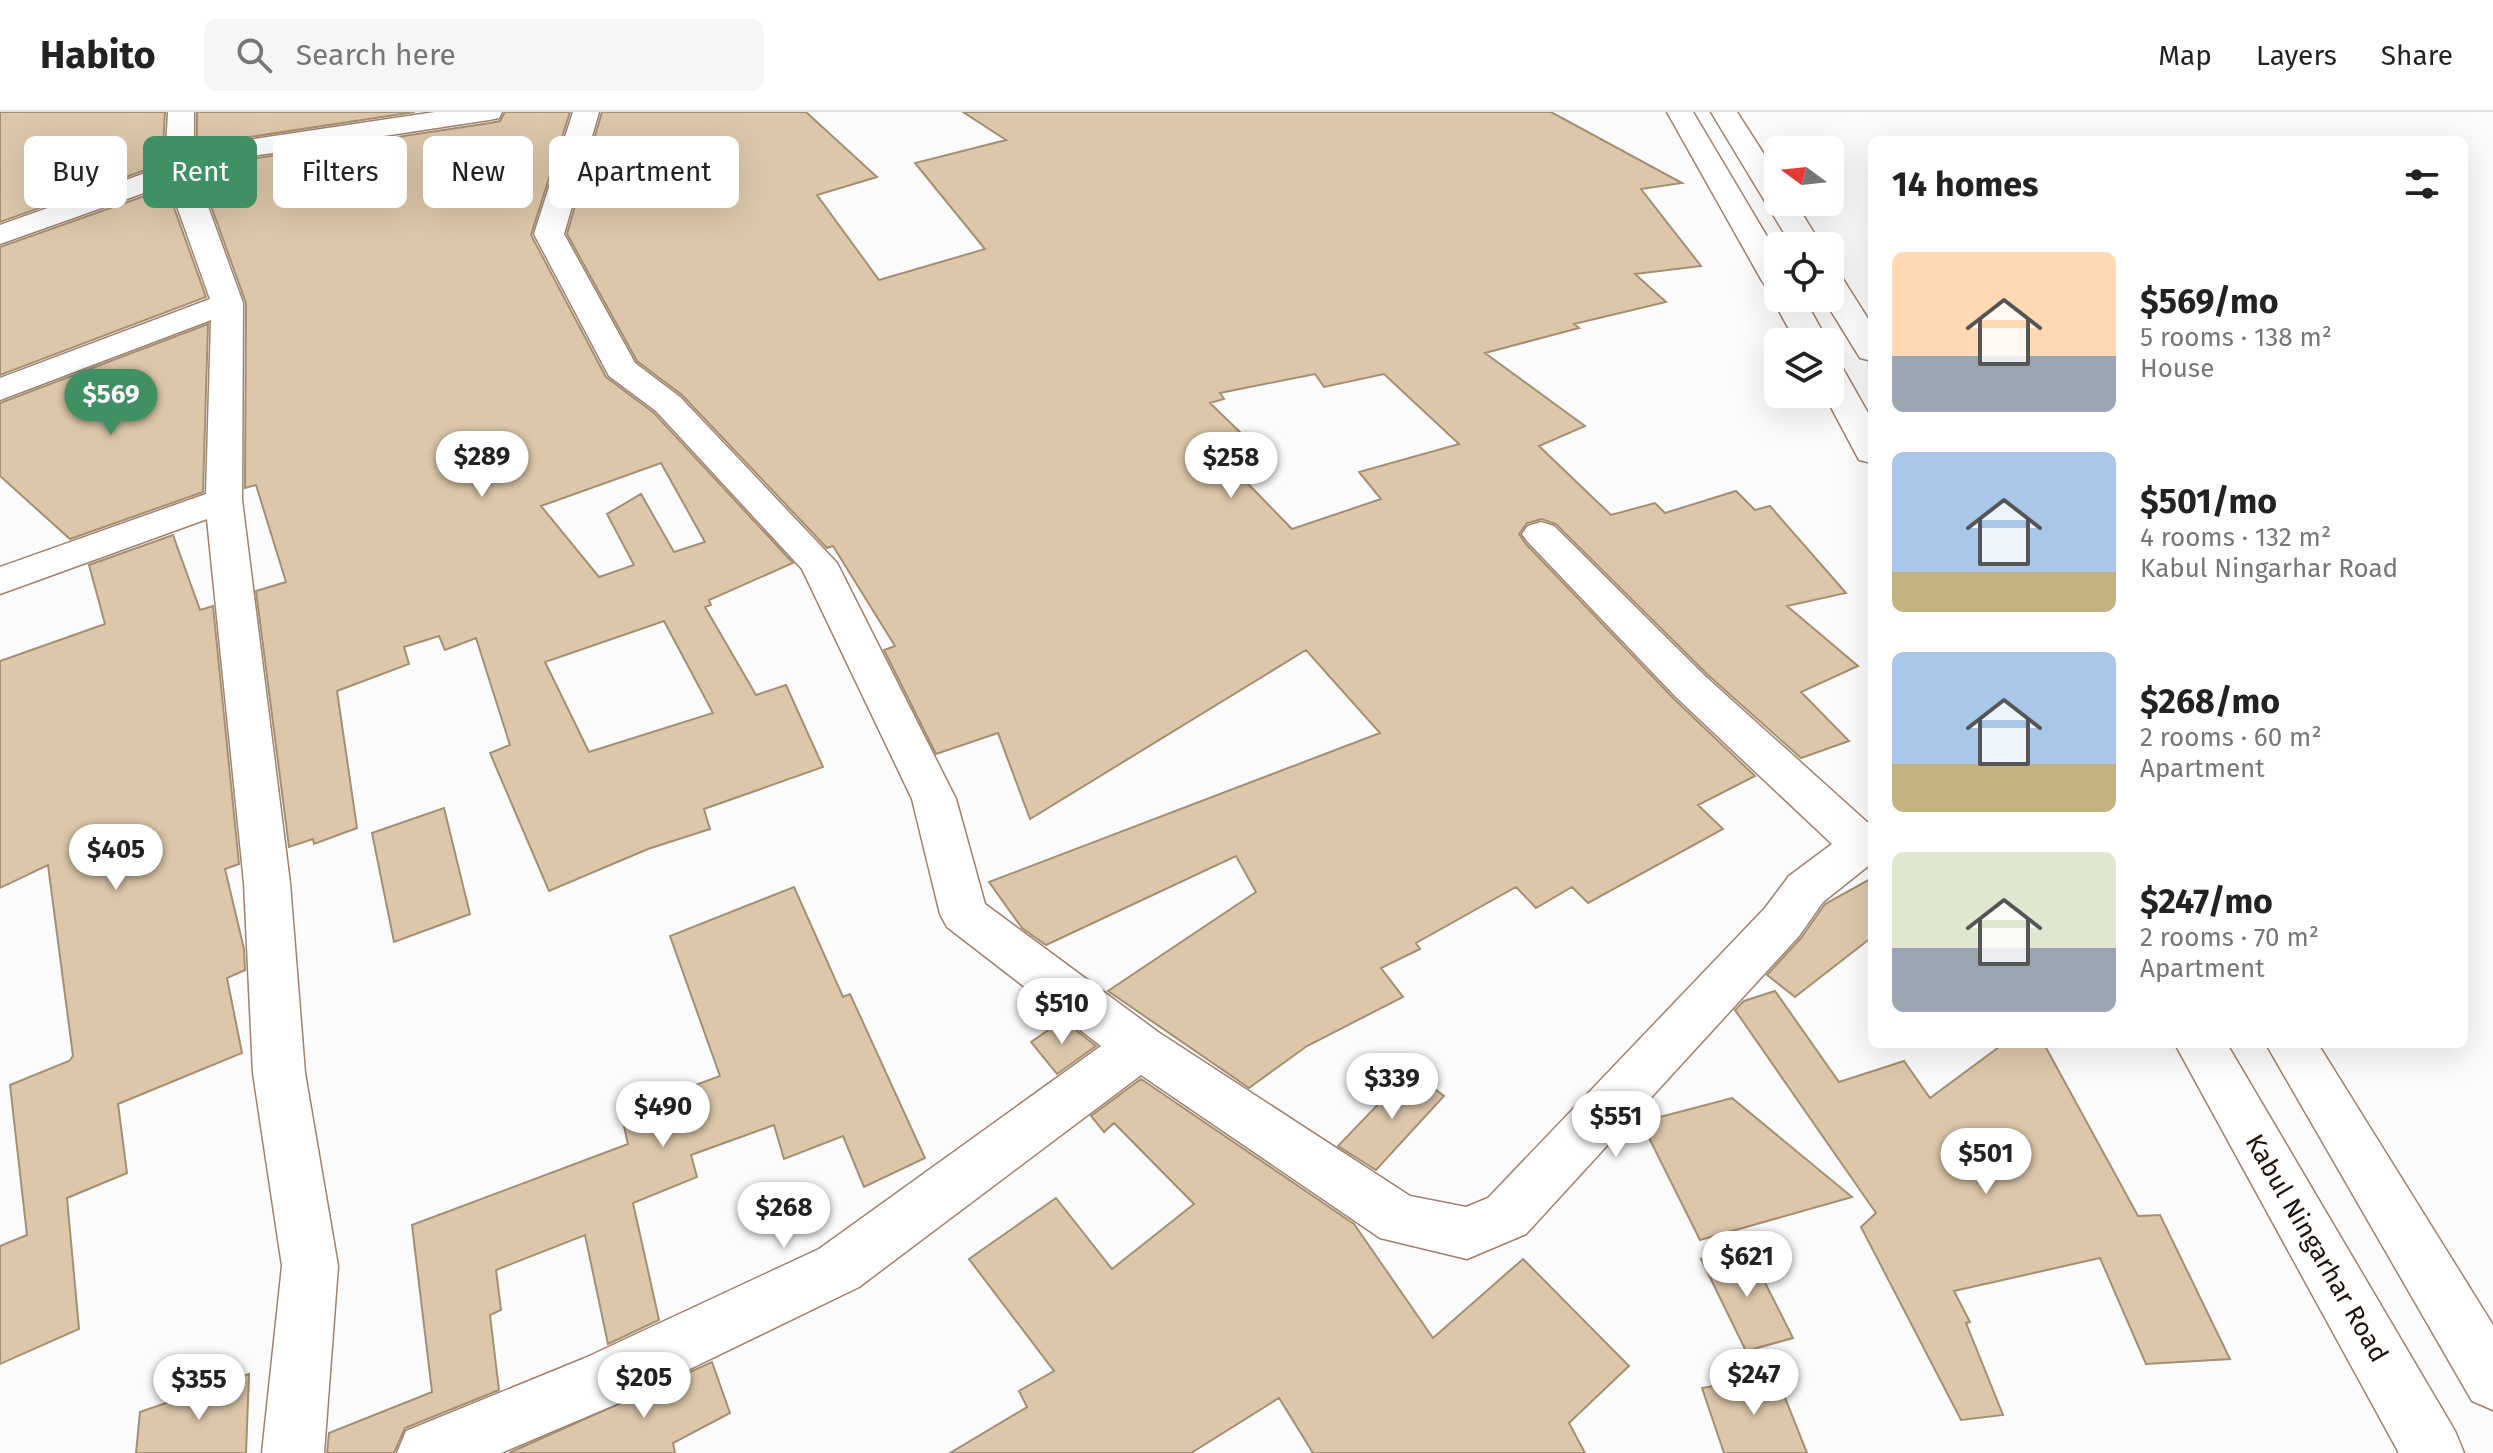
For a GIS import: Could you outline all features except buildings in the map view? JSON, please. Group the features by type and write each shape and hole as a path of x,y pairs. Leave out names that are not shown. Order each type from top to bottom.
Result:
{"main road":[{"path":"180,136 181,112"},
{"path":"257,152 489,112"},
{"path":"586,112 549,234 621,369 668,404 818,563 934,799 964,914 1140,1047 1399,1220 1467,1233 1507,1216 1771,933 1806,889 1867,841 1691,687 1541,534"},
{"path":"1680,112 1764,257"},
{"path":"1724,112 1764,177"},
{"path":"0,235 143,179"},
{"path":"194,208 227,303 224,500 267,883 279,1073 310,1266 293,1453"},
{"path":"0,390 227,303"},
{"path":"1844,306 1868,345"},
{"path":"1844,400 1868,445"},
{"path":"0,581 224,500"},
{"path":"428,1453 605,1379 839,1268 1140,1047"},
{"name":"Kabul Ningarhar Road","path":"2202,1048 2433,1453"},
{"path":"2293,1048 2493,1380"}]}
